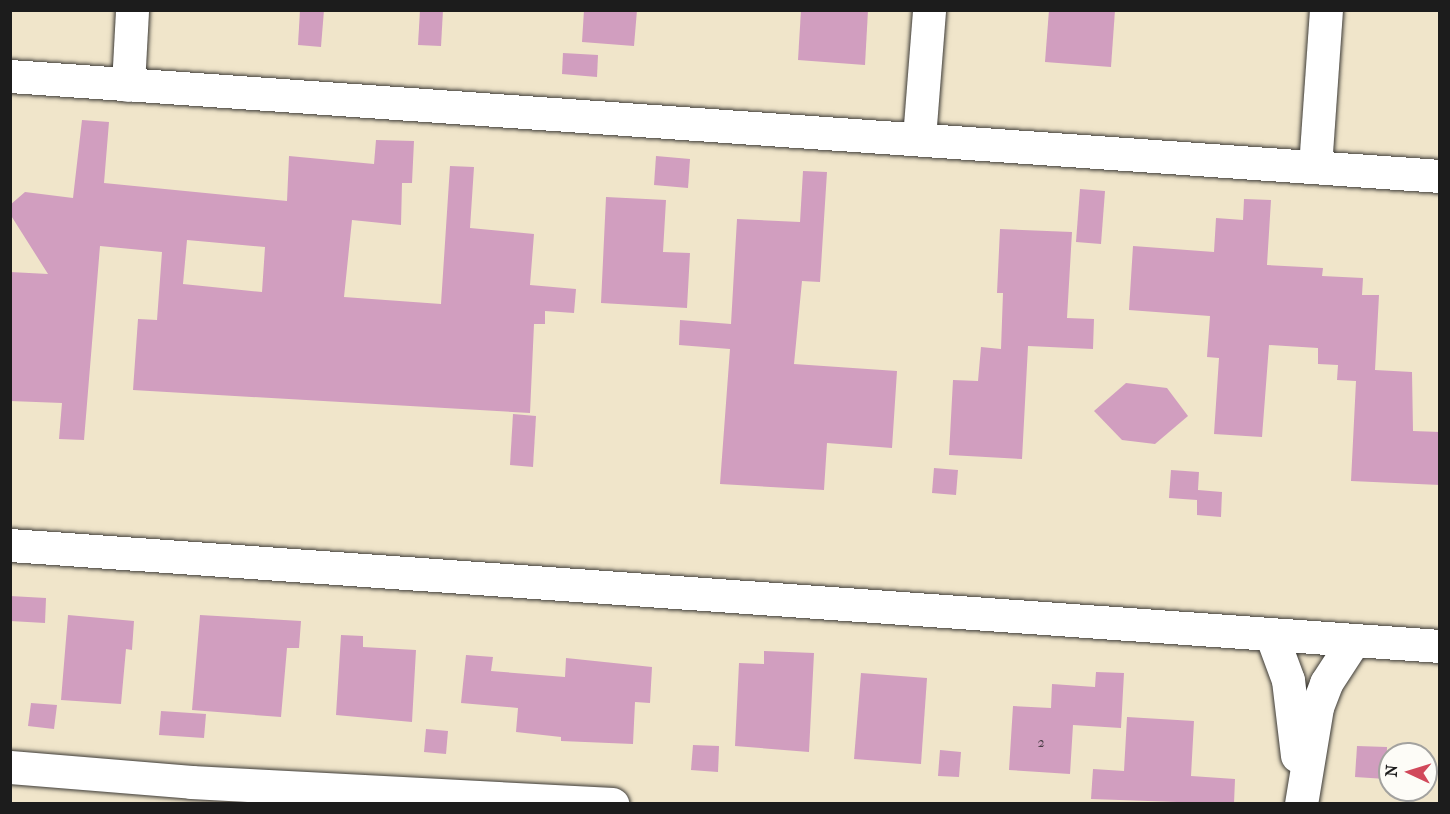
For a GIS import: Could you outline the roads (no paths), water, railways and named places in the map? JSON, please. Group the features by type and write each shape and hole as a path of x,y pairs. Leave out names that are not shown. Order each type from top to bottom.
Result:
{"street":[{"path":"128,85 132,10"},
{"path":"919,138 928,10"},
{"path":"1316,166 1326,10"},
{"path":"10,76 1440,176"},
{"path":"10,546 1440,646"},
{"path":"1271,634 1292,705 1301,804"},
{"path":"1301,804 1317,707 1326,683 1354,640"},
{"path":"10,767 188,793 612,804"}]}
